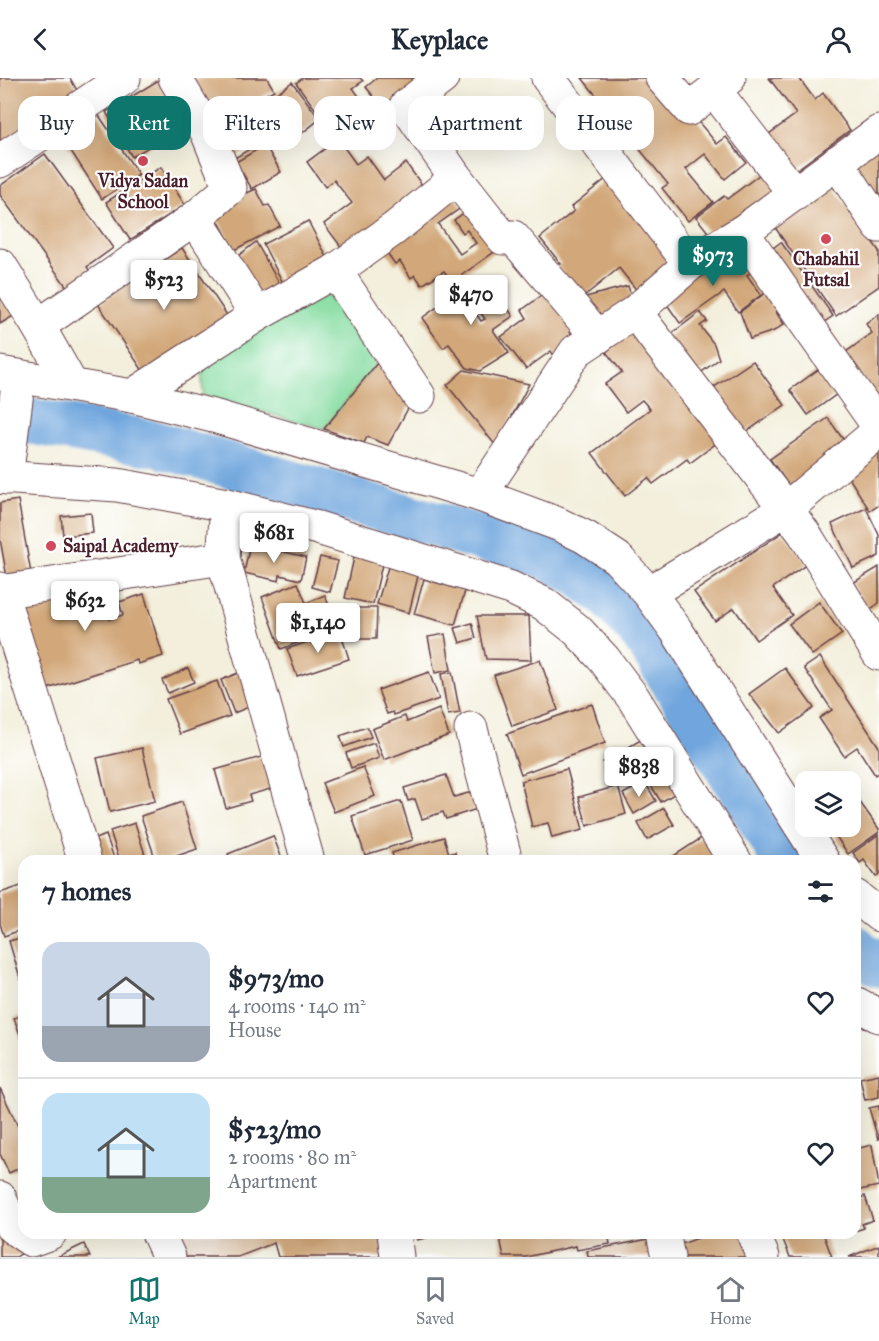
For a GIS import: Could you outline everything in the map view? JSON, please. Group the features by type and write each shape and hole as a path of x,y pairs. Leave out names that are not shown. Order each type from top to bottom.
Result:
{"street":[{"path":"0,161 124,78"},
{"path":"39,326 195,218 230,188 207,132 176,78"},
{"path":"548,78 690,264"},
{"path":"662,78 689,109 722,84 795,194"},
{"path":"440,79 406,106 456,178 503,238 513,237 598,337"},
{"path":"480,495 576,351 635,312 690,264 742,232 879,132"},
{"path":"837,162 879,226"},
{"path":"132,396 257,315 335,271 395,228 456,178"},
{"path":"195,218 257,315"},
{"path":"649,593 786,509 879,429 742,232"},
{"path":"0,265 39,326 71,384"},
{"path":"335,271 418,396"},
{"path":"635,312 804,533 874,636"},
{"path":"731,855 634,699 604,659 577,630 544,604 511,588 318,528 227,505 117,485 3,478 9,374 132,396 217,417 480,495 585,537 617,558 649,593 676,630 819,855"},
{"path":"227,505 222,558 306,855"},
{"path":"83,855 0,591 222,558"},
{"path":"471,729 504,855"},
{"path":"861,901 879,915"},
{"path":"861,1006 879,1016"},
{"path":"0,1198 12,1227 18,1231"},
{"path":"161,1239 169,1257"},
{"path":"395,1239 397,1257"},
{"path":"664,1239 668,1257"},
{"path":"756,1239 763,1257"}],"green space":[{"path":"326,284 382,357 324,429 203,396 201,364"}],"building":[{"path":"0,78 70,78 80,96 18,96 18,135 0,146"},
{"path":"162,78 175,96 132,96"},
{"path":"182,78 267,78 274,90 263,96 203,96 203,115"},
{"path":"303,78 360,78 363,81 353,88 359,96 314,96 314,107 296,83"},
{"path":"377,78 420,78 423,82 396,104 396,96 373,96 366,87"},
{"path":"582,78 647,78 696,119 717,144 726,137 746,162 725,179 705,154 686,169 713,202 688,221 662,188 668,184 640,150 654,150 654,96 597,96"},
{"path":"769,78 799,78 815,100 823,93 850,130 792,173 765,137 796,114"},
{"path":"292,82 314,111 314,124 302,133 302,96 273,96"},
{"path":"95,112 107,127 107,150 122,150 139,175 102,199 70,150 95,150"},
{"path":"879,139 879,208 847,160"},
{"path":"128,150 144,150 132,157"},
{"path":"221,150 248,150 228,162"},
{"path":"256,150 268,150 281,172 252,189 236,162"},
{"path":"323,150 346,150 356,164 367,156 384,180 406,163 430,196 348,256 324,224 352,203 334,180 325,187 307,162"},
{"path":"45,154 113,248 87,267 95,279 72,294 0,195 0,186"},
{"path":"161,167 185,205 130,240 106,202"},
{"path":"767,169 786,194 715,241 696,217 724,196 727,199"},
{"path":"607,178 625,200 629,197 660,236 654,241 677,270 642,297 619,268 582,298 557,266 561,264 540,238 574,211 571,207"},
{"name":"Chabahil Futsal","path":"832,185 879,251 879,286 836,316 774,226"},
{"path":"245,189 247,193 256,189 265,206 269,205 280,226 234,250 211,207"},
{"path":"452,193 462,207 438,224 460,254 476,243 467,230 463,233 454,220 475,205 504,245 452,282 444,271 422,285 415,275 411,278 400,261 395,264 385,250"},
{"path":"308,221 329,261 284,285 263,244"},
{"path":"256,242 284,292 257,306 238,256"},
{"path":"781,242 833,316 817,327 765,254"},
{"path":"182,248 229,318 145,374 98,304"},
{"path":"728,248 738,262 742,260 751,272 747,275 761,295 738,312 724,292 680,323 661,296"},
{"path":"486,277 513,316 493,330 509,353 480,371 467,368 449,344 443,348 422,318 460,291 481,321 485,319 466,292"},
{"path":"628,286 634,305 611,324 599,318 582,298"},
{"path":"545,293 569,325 571,335 555,358 551,351 526,369 501,337 527,318 522,310"},
{"path":"765,293 778,310 776,312 784,324 774,331 750,339 740,312"},
{"path":"0,294 15,315 0,324"},
{"path":"700,312 707,321 700,326 714,344 719,359 695,377 666,338"},
{"path":"879,314 879,398 842,355 872,333 866,324"},
{"path":"637,328 722,439 690,463 687,459 653,484 648,478 625,496 592,453 650,409 642,400 626,412 605,384 622,372 606,352"},
{"path":"382,357 412,401 388,445 367,437 364,443 324,429"},
{"path":"753,361 785,405 739,437 707,392"},
{"path":"826,364 844,389 808,415 790,390"},
{"path":"464,370 529,384 496,446 447,385"},
{"path":"828,418 852,452 794,493 770,459"},
{"path":"879,439 879,505 870,511 844,470"},
{"path":"18,500 32,579 8,583 0,539 0,503"},
{"path":"866,508 879,535 879,556 853,568 832,524"},
{"path":"91,513 93,533 63,536 61,516"},
{"path":"783,532 807,564 773,588 792,615 756,640 734,608 715,621 694,592"},
{"path":"250,544 306,557 301,580 280,575 279,581 244,573"},
{"path":"355,553 383,560 373,604 345,598"},
{"path":"320,557 338,561 330,592 312,587"},
{"path":"389,564 419,572 409,613 377,604"},
{"path":"879,567 879,603 870,610 851,584"},
{"path":"424,579 465,591 455,625 414,614"},
{"path":"98,580 109,619 123,615 119,602 144,594 163,656 138,664 137,660 44,690 15,595"},
{"path":"298,583 306,603 325,595 337,628 281,649 262,597"},
{"path":"819,602 842,634 812,655 789,624"},
{"path":"349,608 377,608 376,639 349,639"},
{"path":"477,616 529,616 531,660 486,659"},
{"path":"472,623 476,638 460,643 455,628"},
{"path":"340,631 349,659 297,676 287,649"},
{"path":"445,634 451,670 435,673 428,637"},
{"path":"820,657 879,747 879,772 875,775 857,747 844,756 819,718 832,710 804,668"},
{"path":"540,660 558,710 512,726 494,675"},
{"path":"188,668 194,682 168,693 162,680"},
{"path":"785,668 814,708 779,733 749,694"},
{"path":"243,671 256,704 234,713 221,680"},
{"path":"429,672 439,699 394,715 393,712 387,714 378,690"},
{"path":"452,672 460,713 448,715 441,674"},
{"path":"217,681 230,716 180,734 166,699"},
{"path":"592,704 605,743 521,774 507,734"},
{"path":"439,709 449,735 384,760 372,729 405,716 407,722"},
{"path":"367,727 371,737 344,747 340,736"},
{"path":"644,738 655,758 615,782 603,762"},
{"path":"374,743 379,758 351,768 346,753"},
{"path":"142,748 155,801 110,812 97,758"},
{"path":"272,754 281,786 249,795 251,801 226,808 215,770"},
{"path":"363,767 375,796 334,812 322,783"},
{"path":"567,769 583,830 552,838 548,823 532,827 521,781"},
{"path":"668,773 679,791 661,802 650,784"},
{"path":"446,775 454,797 472,792 477,809 446,819 443,812 422,819 415,799 408,801 404,788"},
{"path":"645,782 656,801 634,814 623,794"},
{"path":"618,786 626,814 587,826 579,797"},
{"path":"401,801 413,840 365,855 352,816"},
{"path":"182,802 197,849 180,855 154,855 141,816"},
{"path":"861,804 879,832 848,854 836,837 861,837"},
{"path":"664,808 674,825 647,840 638,823"},
{"path":"135,823 145,855 118,855 110,831"},
{"path":"879,834 879,875 876,877 864,860 861,862 861,855 853,853"},
{"path":"106,835 113,855 88,855 84,843"},
{"path":"706,835 719,855 675,855"},
{"path":"273,836 281,855 228,855"},
{"path":"444,837 449,854 455,852 456,855 392,855 392,853"},
{"path":"18,887 18,931 4,936 0,924 0,893"},
{"path":"18,939 18,971 9,941"},
{"path":"18,1017 18,1029 14,1018"},
{"path":"879,1074 879,1097 865,1100 861,1078"},
{"path":"0,1088 18,1126 18,1169 9,1173 0,1154"},
{"path":"879,1106 879,1139 878,1139 869,1108"},
{"path":"872,1145 879,1186 861,1190 861,1148"},
{"path":"865,1196 873,1220 862,1224 864,1228 861,1229 861,1198"},
{"path":"0,1223 22,1253 16,1257 0,1257"},
{"path":"173,1239 384,1239 386,1257 278,1257 274,1243 238,1257 179,1257"},
{"path":"500,1239 609,1239 610,1244 577,1250 576,1246 526,1257 504,1257"},
{"path":"659,1239 663,1257 588,1257 587,1251"},
{"path":"695,1239 752,1239 758,1257 676,1257 676,1246"},
{"path":"783,1239 825,1239 832,1257 790,1257"},
{"path":"84,1244 90,1257 57,1257"},
{"path":"879,1245 879,1257 849,1257"}],"waterway":[{"path":"0,419 35,422 156,444 547,557 580,575 610,597 644,635 782,855"},
{"path":"861,954 879,964"}],"place":[{"name":"Vidya Sadan School","path":"143,161"},
{"name":"Chabahil Futsal","path":"826,239"},
{"name":"Saipal Academy","path":"51,546"}]}
